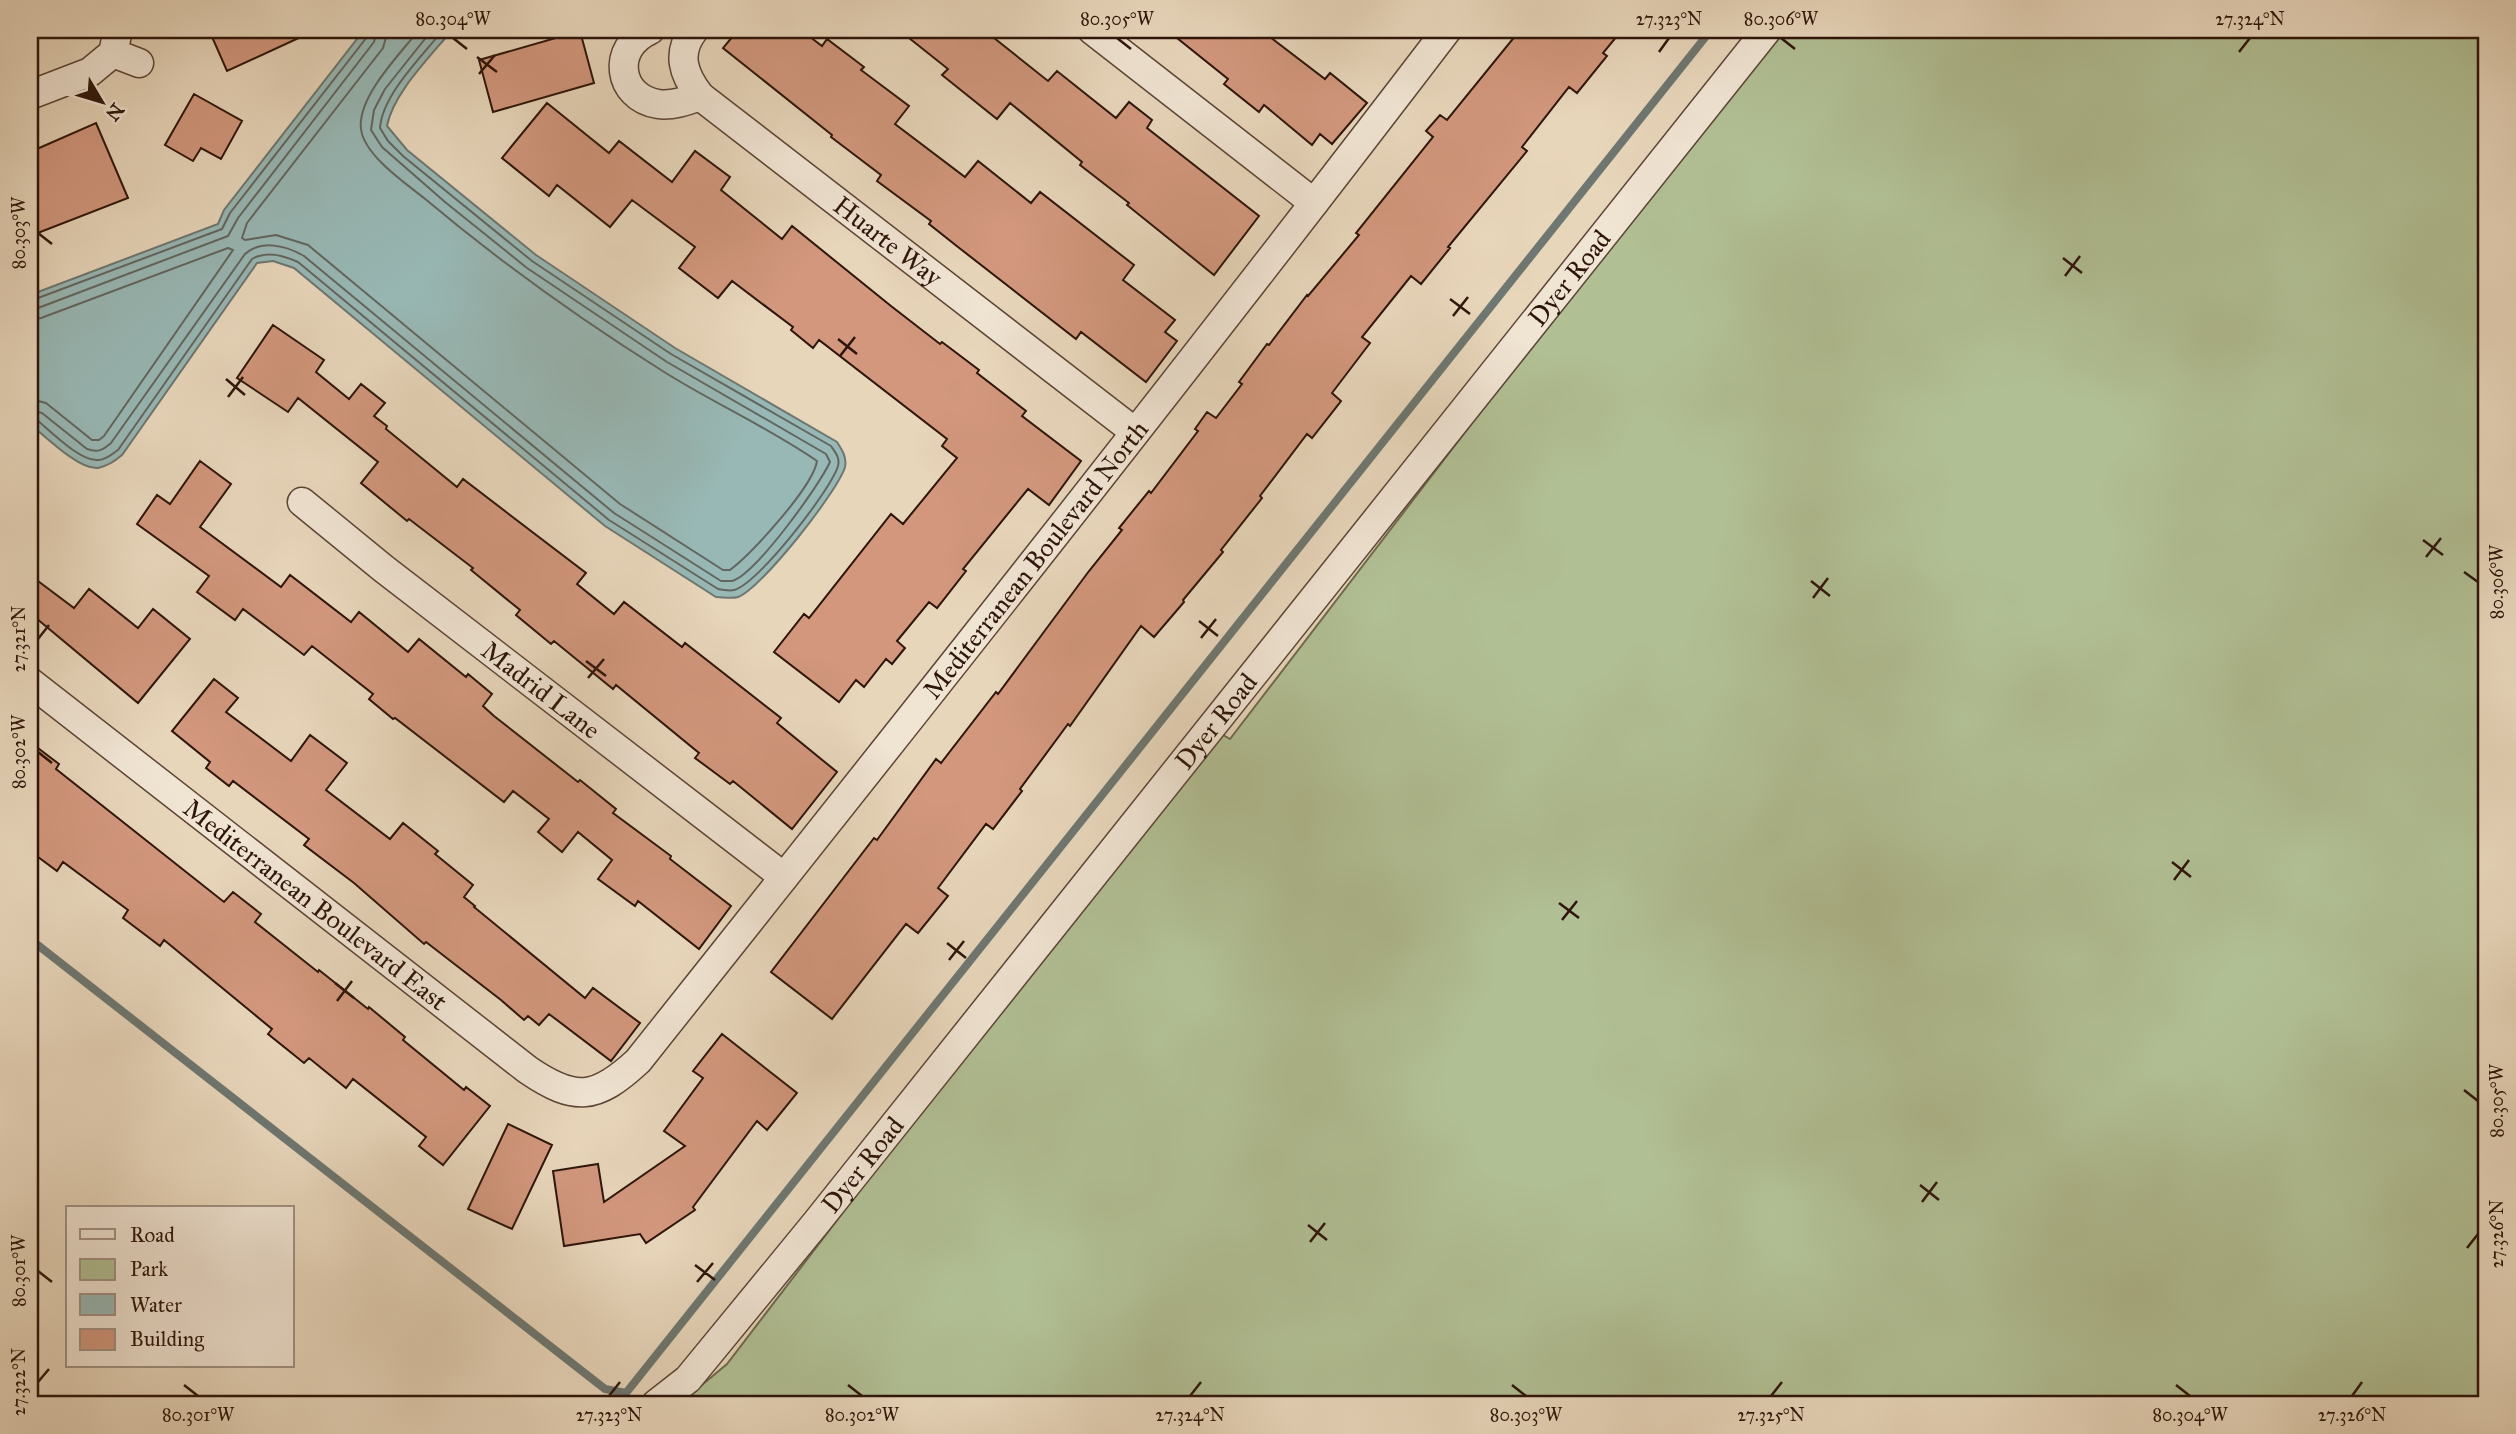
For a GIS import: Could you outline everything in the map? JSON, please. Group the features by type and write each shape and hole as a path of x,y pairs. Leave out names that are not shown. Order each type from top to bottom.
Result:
{"street":[{"path":"650,30 634,40 625,53 623,68 628,82 638,94 654,103 668,105 700,96"},
{"name":"Huarte Way","path":"695,30 685,41 683,58 687,80 700,96 1135,432"},
{"path":"1092,30 1314,204"},
{"name":"Mediterranean Boulevard North","path":"615,1082 638,1061 784,877 1314,204 1447,30"},
{"name":"Dyer Road","path":"656,1404 688,1379 816,1223 1768,30"},
{"path":"30,95 90,72 116,41 139,63"},
{"name":"Madrid Lane","path":"302,502 384,569 784,877"},
{"name":"Mediterranean Boulevard East","path":"30,682 528,1070 554,1087 574,1093 595,1091 615,1082"}],"green space":[{"path":"1773,30 2486,30 2486,1404 679,1404 727,1364 1213,729 1230,739"}],"water":[{"path":"364,30 452,30 414,75 391,113 387,126 407,150 536,255 675,348 837,442 844,454 845,467 829,496 798,538 749,590 736,598 716,597 605,526 294,268 273,261 257,263 122,455 114,461 98,468 81,464 30,424 30,295 218,224 224,210"}],"building":[{"path":"209,30 316,30 227,71"},
{"path":"738,30 801,30 822,46 827,39 864,67 861,70 909,106 895,124 965,177 978,161 1031,203 1040,192 1134,265 1123,280 1175,320 1165,332 1177,341 1146,382 1081,332 1076,339 929,224 931,221 877,181 881,175 723,48"},
{"path":"899,30 984,30 1048,81 1057,71 1116,118 1129,102 1152,120 1147,128 1259,216 1214,275 1127,205 1129,203 1080,165 1082,162 1010,103 997,119 942,75 948,69"},
{"path":"1167,30 1261,30 1325,79 1330,73 1367,103 1332,144 1320,134 1312,145 1264,105 1259,112 1224,84 1228,79"},
{"path":"1520,30 1622,30 1603,53 1607,56 1577,93 1569,87 1522,147 1527,151 1421,284 1411,276 1362,337 1370,343 1332,393 1341,401 1312,438 1307,434 1184,602 1154,637 1141,626 993,829 986,824 938,888 948,896 918,933 906,924 832,1019 771,972 874,838 877,840 936,759 941,763 996,692 998,694 1122,530 1119,528 1149,491 1151,493 1198,431 1195,429 1207,412 1216,418 1242,384 1239,382 1267,344 1269,345 1307,295 1359,235 1356,233 1433,137 1426,131 1440,115 1447,120"},
{"path":"580,31 594,83 493,112 479,60"},
{"path":"194,94 242,121 221,159 201,148 193,161 165,145"},
{"path":"547,103 609,153 619,141 672,182 695,151 730,177 721,190 782,239 792,226 940,344 942,342 979,370 977,373 1026,411 1022,416 1081,461 1049,505 1028,489 963,569 966,571 937,608 929,602 897,641 905,648 892,664 886,659 864,687 856,680 839,702 774,652 804,614 809,618 891,514 903,524 957,458 942,446 947,439 819,340 813,348 791,330 793,327 732,281 718,298 679,268 695,247 632,200 610,227 557,185 549,196 502,158"},
{"path":"96,123 128,198 30,236 30,152"},
{"path":"273,325 324,360 316,372 349,399 361,384 385,403 374,416 457,487 463,479 586,573 577,584 614,614 624,602 682,647 685,643 781,718 777,723 837,772 792,829 733,781 730,784 695,758 699,753 616,685 613,689 554,641 551,644 516,615 520,610 471,570 473,568 409,519 407,521 361,483 378,462 298,398 288,412 237,378"},
{"path":"200,461 231,484 200,527 281,587 290,575 351,622 359,612 408,652 419,639 492,694 483,706 494,716 578,782 580,780 616,809 613,813 671,856 670,859 731,906 699,949 638,901 635,906 598,879 612,860 578,832 562,852 538,832 549,819 513,791 504,802 393,719 369,699 373,694 312,646 304,655 243,609 235,620 197,592 209,576 137,524 157,495 170,504"},
{"path":"30,575 74,608 89,589 138,628 153,609 190,639 138,703 30,613"},
{"path":"214,679 238,698 226,712 291,761 310,735 347,763 326,790 390,839 403,823 438,851 435,854 473,885 464,897 474,907 585,998 593,988 640,1023 611,1061 549,1014 539,1025 528,1016 524,1020 426,942 424,944 354,883 304,845 309,839 233,781 229,786 206,768 210,762 172,731"},
{"path":"30,742 59,764 56,769 224,902 233,892 261,914 255,922 318,972 319,970 368,1009 369,1007 405,1037 403,1040 464,1090 466,1087 490,1106 443,1165 419,1146 426,1137 353,1079 346,1088 309,1058 304,1063 268,1034 272,1029 164,940 160,946 123,918 128,910 63,862 57,871 30,851"},
{"path":"722,1034 797,1093 767,1130 757,1121 693,1207 695,1210 646,1243 640,1234 564,1246 553,1171 598,1164 604,1202 685,1146 664,1131 703,1078 693,1071"},
{"path":"508,1124 552,1145 512,1229 468,1209"}],"waterway":[{"path":"30,939 605,1389 626,1393 1711,30"}]}
